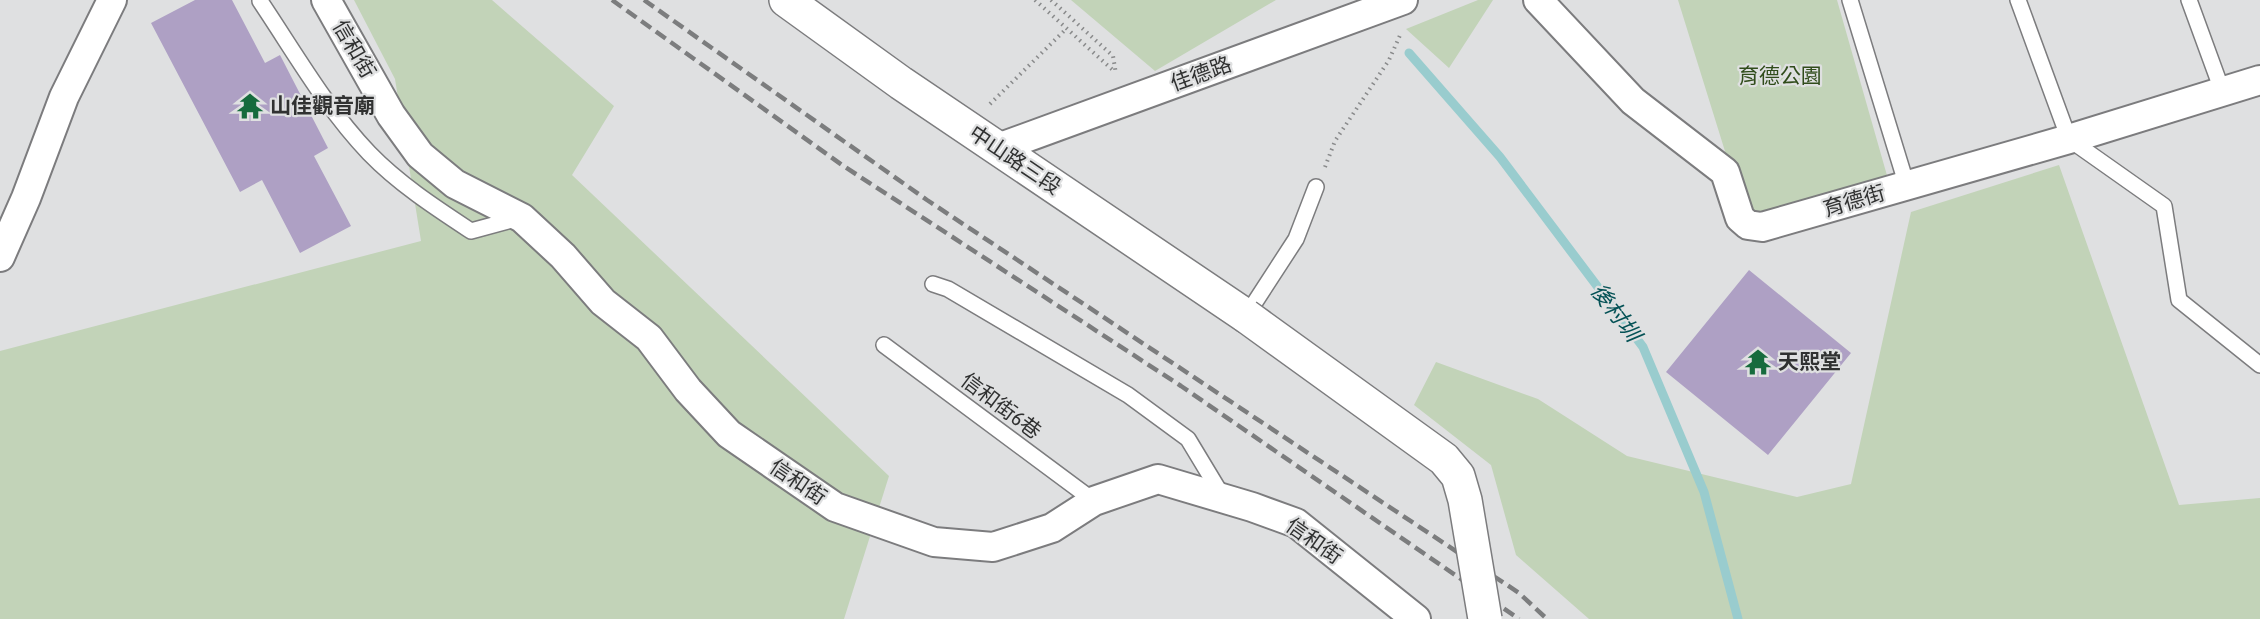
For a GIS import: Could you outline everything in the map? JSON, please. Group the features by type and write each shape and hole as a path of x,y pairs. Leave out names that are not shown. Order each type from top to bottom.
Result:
{"main road":[{"name":"中山路三段","path":"786,0 966,128 1246,316 1444,459 1458,476 1465,500 1485,619"}],"street":[{"path":"0,257 26,198 64,97 112,0"},
{"name":"信和街","path":"326,0 391,115 420,155 455,184 522,218 563,256 603,302 649,338 688,390 729,434 835,507 934,542 993,547 1052,528 1094,501 1158,479 1252,507 1296,523 1416,619"},
{"name":"育德街","path":"1538,0 1633,101 1725,172 1740,218 1748,225 1762,227 2069,139 2260,80"},
{"name":"佳德路","path":"998,148 1403,14"}],"lane":[{"path":"1850,0 1907,186"},
{"path":"2018,0 2069,139 2164,206 2179,300 2260,365"},
{"path":"2189,0 2223,93"},
{"path":"260,1 335,114 370,155 422,198 471,231 522,218"},
{"path":"1246,316 1296,239 1316,187"},
{"path":"933,284 948,290 1128,395 1188,439 1224,500"},
{"name":"信和街6巷","path":"884,345 1094,501"}],"path":[{"path":"1035,0 1116,73 1121,81"},
{"path":"1051,0 1113,56 1116,73"},
{"path":"1316,187 1335,141 1389,60 1403,14"},
{"path":"966,128 1066,29"}],"green space":[{"path":"354,0 492,0 614,106 572,175 889,476 844,619 0,619 0,351 421,241 395,79"},
{"path":"1071,0 1276,0 1155,71"},
{"path":"1478,0 1493,0 1449,68 1406,29"},
{"name":"育德公園","path":"1678,0 1837,0 1888,179 1762,218 1742,206"},
{"path":"2059,165 2179,505 2260,498 2260,619 1589,619 1516,555 1491,465 1414,405 1436,362 1538,399 1627,456 1797,497 1851,484 1911,212"}],"building":[{"name":"山佳觀音廟","path":"195,0 232,0 265,63 280,55 328,148 314,156 351,226 300,253 262,180 240,192 151,23"},
{"name":"天熙堂","path":"1749,270 1851,353 1768,455 1666,372"}],"waterway":[{"name":"後村圳","path":"1409,53 1500,157 1643,347 1704,492 1738,619"}],"railway":[{"path":"612,0 842,165 1181,386 1519,619"},
{"path":"644,0 927,200 1519,593 1547,619"}],"place":[{"name":"山佳觀音廟","path":"250,106"},
{"name":"天熙堂","path":"1758,362"}]}
